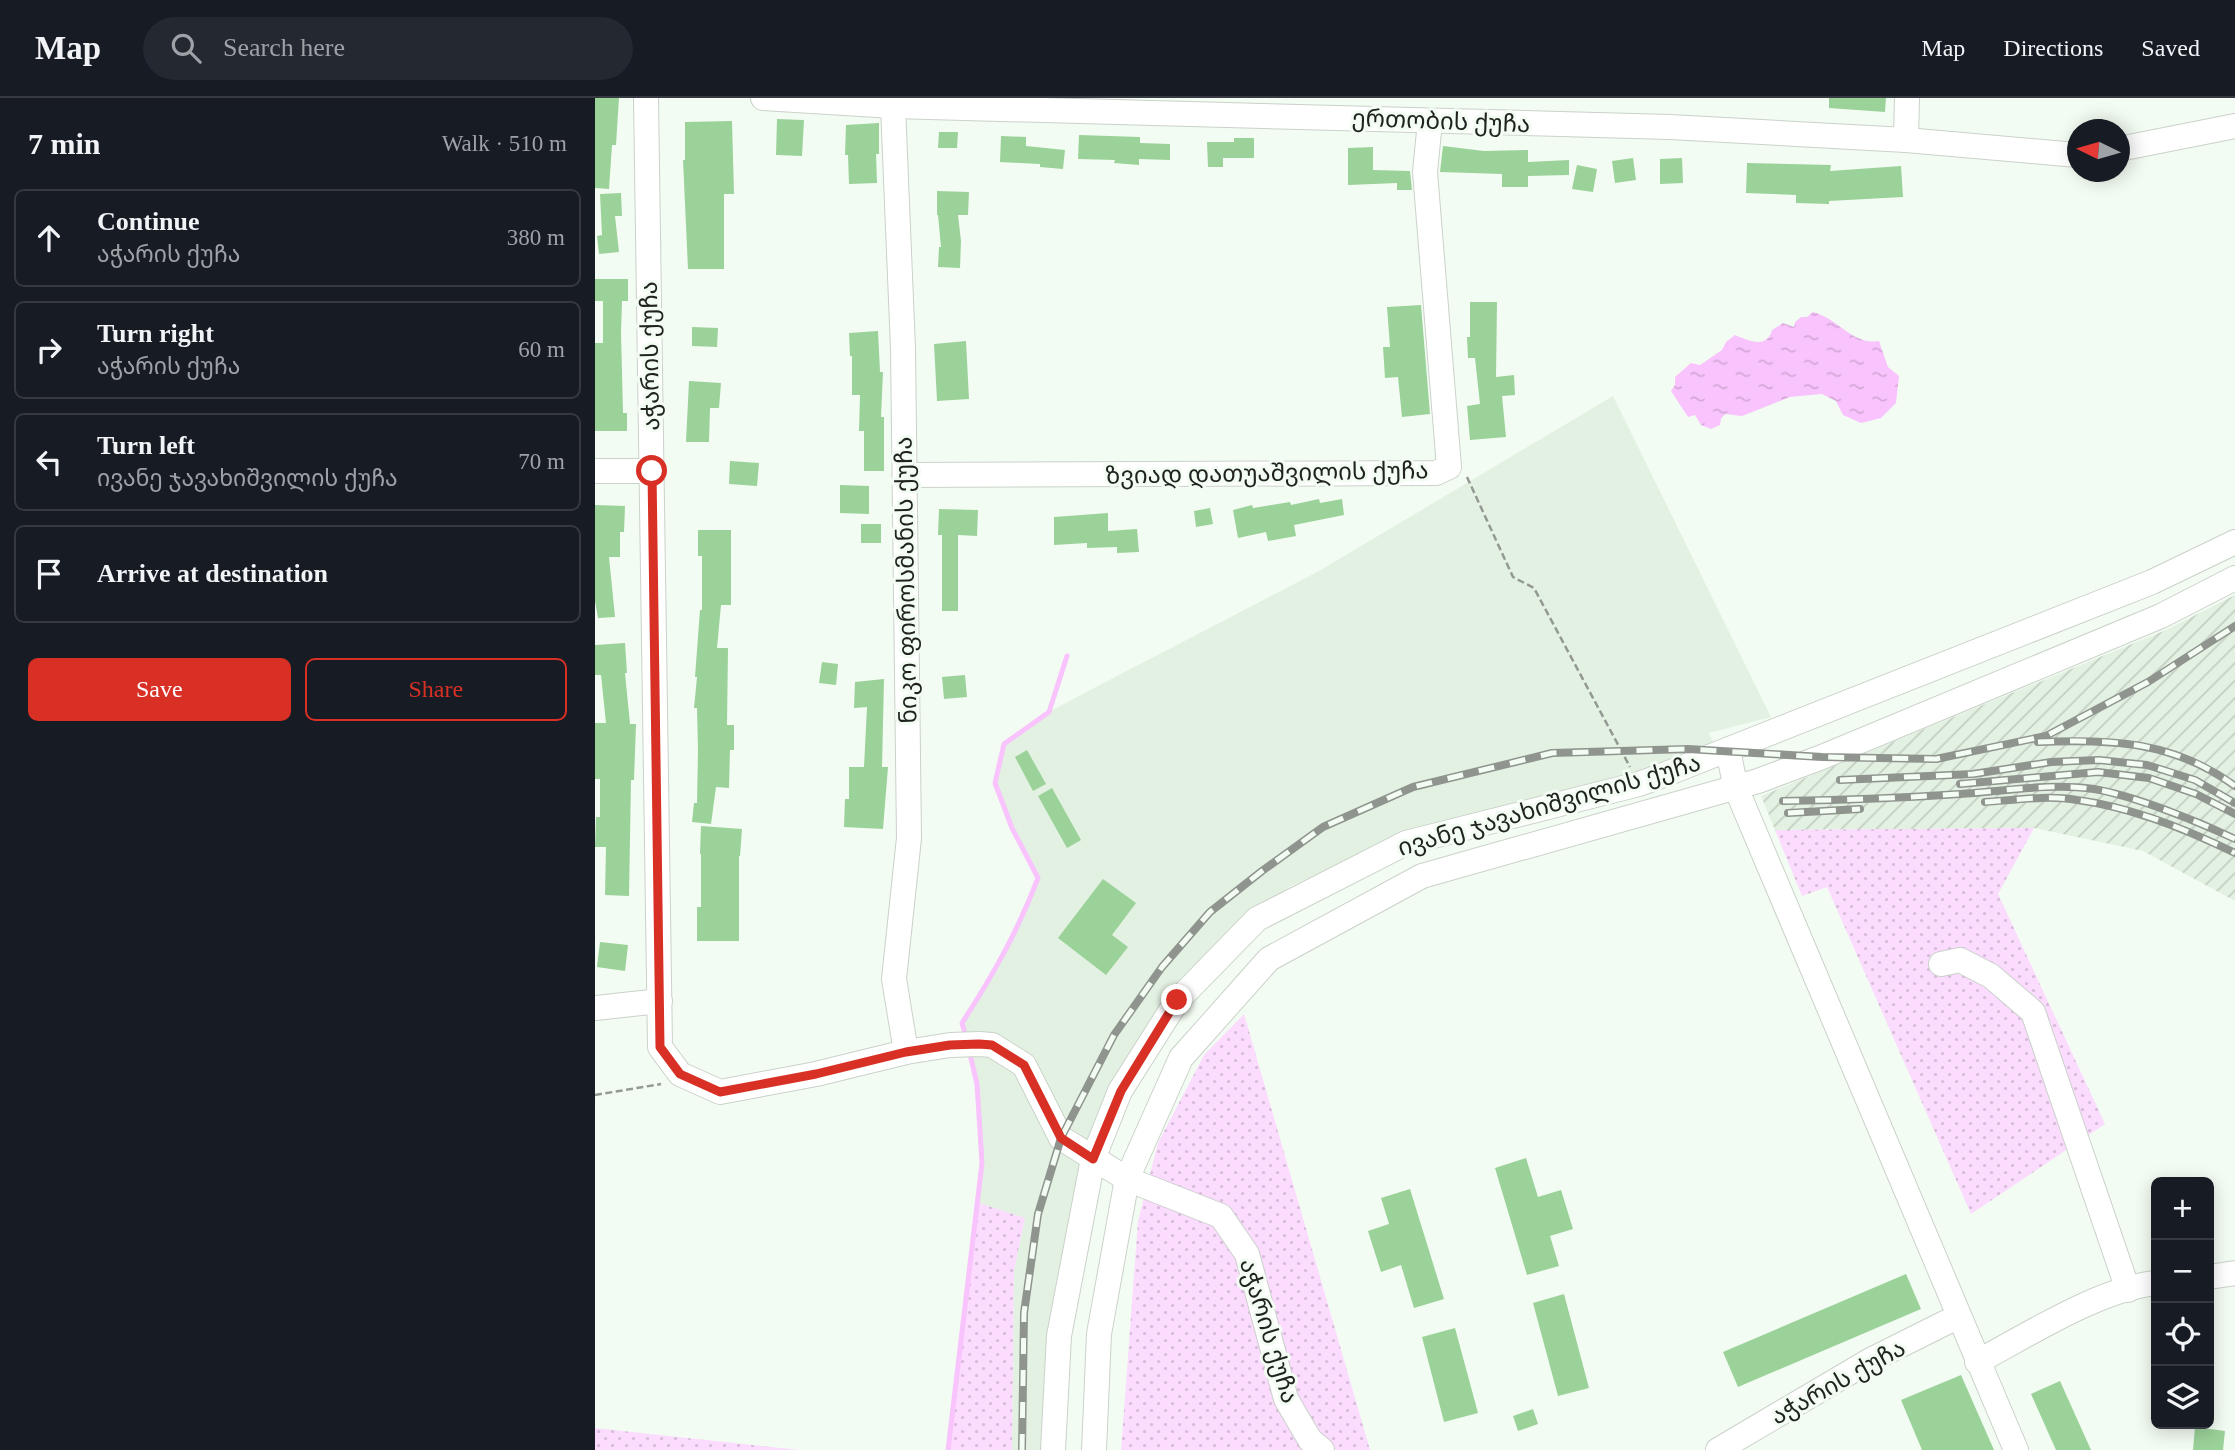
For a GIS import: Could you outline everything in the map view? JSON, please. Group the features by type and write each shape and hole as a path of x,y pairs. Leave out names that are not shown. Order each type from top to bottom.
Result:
{"street":[{"name":"აჭარის ქუჩა","path":"646,98 660,1047 680,1074 720,1092 816,1074 906,1052 950,1045 992,1045 1024,1065 1061,1138 1127,1178 1221,1216 1247,1254 1286,1399 1310,1440 1322,1450"},
{"name":"ერთობის ქუჩა","path":"763,98 893,106 1670,127 1906,140 2067,154"},
{"path":"1906,140 1907,98"},
{"name":"ნიკო ფიროსმანის ქუჩა","path":"893,106 903,349 909,838 894,979 906,1052"},
{"name":"ზვიად დათუაშვილის ქუჩა","path":"905,475 1436,473 1449,467 1425,172 1430,121"},
{"path":"2130,147 2235,126"},
{"path":"595,471 652,471"},
{"name":"ივანე ჯავახიშვილის ქუჩა","path":"1053,1450 1059,1336 1093,1159 1121,1091 1177,1000 1257,919 1406,844 1639,784 2152,582 2235,542"},
{"path":"1094,1450 1099,1334 1127,1178 1181,1058 1269,959 1423,876 1736,788 1822,757 2161,616 2235,578"},
{"path":"1728,751 1736,788 2016,1450"},
{"path":"1941,964 1960,960 1991,976 2032,1012 2127,1290"},
{"path":"595,1008 660,1001"},
{"path":"2214,1276 2235,1273"},
{"path":"1977,1362 2087,1304 2151,1283"},
{"name":"აჭარის ქუჩა","path":"1718,1450 1869,1361 1959,1316"}],"path":[{"path":"1449,467 1467,476 1513,577 1534,588 1639,784"},
{"path":"595,1095 661,1084"}],"shaded area":[{"path":"1613,396 1771,717 1709,733 1718,751 1400,835 1289,887 1208,951 1140,1037 1089,1144 1074,1193 1055,1307 1046,1450 1012,1450 1014,1270 1025,1218 976,1202 982,1163 977,1084 962,1023 999,966 1024,917 1038,878 1012,828 995,783 1004,744 1049,712 1319,571"},
{"path":"2235,595 2235,901 2143,851 2034,828 1775,830 1761,796 2166,630"},
{"path":"2034,828 1998,894 2105,1124 1971,1214 1827,887 1802,896 1775,830"},
{"path":"1244,1014 1370,1450 1121,1450 1138,1221 1158,1143 1204,1055"},
{"path":"976,1202 1025,1218 1014,1270 1012,1450 948,1450"},
{"path":"595,1428 799,1450 595,1450"}],"water":[{"path":"1813,312 1861,339 1879,341 1888,367 1899,376 1896,403 1881,418 1861,423 1843,415 1836,401 1822,394 1790,397 1742,416 1725,414 1720,425 1711,429 1701,425 1695,415 1688,417 1671,391 1675,385 1675,377 1691,363 1700,365 1722,350 1726,342 1735,335 1762,342 1770,336 1772,330 1783,323 1794,327 1801,317 1807,317"}],"building":[{"path":"595,98 619,98 616,145 612,145 609,189 595,188"},
{"path":"1829,98 1886,98 1885,112 1829,108"},
{"path":"777,119 804,120 802,156 776,155"},
{"path":"732,121 734,194 724,194 724,269 688,269 683,160 685,122"},
{"path":"879,123 877,183 849,184 848,155 845,155 846,125"},
{"path":"939,132 958,132 957,148 938,148"},
{"path":"1079,135 1140,137 1140,143 1170,144 1170,160 1139,159 1139,165 1114,163 1115,160 1078,159"},
{"path":"1001,136 1026,137 1026,146 1065,150 1063,169 1040,167 1040,164 1000,162"},
{"path":"1234,138 1254,138 1254,158 1223,158 1223,167 1208,167 1207,142 1234,142"},
{"path":"1443,146 1484,151 1528,150 1528,162 1569,160 1569,175 1528,176 1528,187 1502,187 1502,174 1440,172"},
{"path":"1373,147 1373,170 1410,171 1412,190 1397,190 1397,183 1348,185 1348,148"},
{"path":"1633,158 1636,180 1615,183 1612,161"},
{"path":"1682,158 1683,183 1660,184 1660,159"},
{"path":"1747,163 1831,165 1830,171 1901,166 1903,197 1829,201 1829,204 1796,203 1796,195 1746,193"},
{"path":"1577,165 1597,169 1593,192 1572,189"},
{"path":"937,191 969,192 968,215 958,215 960,268 938,267 941,247"},
{"path":"621,193 622,216 615,216 619,252 599,254 597,236 602,235 600,194"},
{"path":"595,279 628,279 628,301 622,301 621,333 623,413 627,413 627,431 595,431 595,343 603,343 603,301 595,301"},
{"path":"1470,302 1497,302 1496,377 1514,375 1515,395 1502,396 1506,437 1470,440 1467,406 1480,404 1475,358 1468,358"},
{"path":"1421,305 1430,414 1402,417 1398,377 1385,378 1383,347 1390,347 1387,307"},
{"path":"692,327 718,328 717,347 692,346"},
{"path":"878,331 880,372 883,372 881,417 884,417 884,471 864,471 864,431 859,431 860,395 852,395 849,333"},
{"path":"966,341 969,399 937,401 934,344"},
{"path":"689,381 721,383 719,408 710,408 709,442 686,442"},
{"path":"730,461 759,463 757,486 729,484"},
{"path":"840,485 869,486 869,514 840,513"},
{"path":"1319,499 1320,503 1342,499 1344,515 1294,525 1296,536 1268,541 1266,532 1238,538 1233,510 1252,505 1253,508 1290,502 1291,505"},
{"path":"595,505 625,506 624,532 620,532 620,557 609,557 615,617 598,618 595,601"},
{"path":"1210,508 1213,524 1196,527 1194,511"},
{"path":"939,509 978,510 977,536 958,535 958,611 942,611 942,535 938,535"},
{"path":"1108,513 1108,531 1137,529 1139,552 1117,553 1117,547 1087,548 1087,543 1054,545 1054,517"},
{"path":"861,524 881,524 881,543 861,543"},
{"path":"698,530 731,530 731,605 721,605 717,648 728,648 727,725 734,725 734,750 730,750 729,788 716,787 711,824 692,822 694,803 697,803 697,708 694,708 702,610 702,556 698,556"},
{"path":"625,643 630,724 636,724 634,780 631,780 629,896 605,895 606,847 595,847 596,817 600,817 600,779 595,779 595,723 606,723 601,675 595,675 595,645"},
{"path":"822,662 838,664 836,685 819,683"},
{"path":"965,675 967,697 944,699 942,677"},
{"path":"884,679 882,767 888,767 883,829 844,827 845,799 849,799 849,767 864,767 867,707 854,708 855,682"},
{"path":"1027,750 1046,784 1033,791 1015,757"},
{"path":"1052,788 1081,840 1067,848 1038,796"},
{"path":"701,826 742,829 739,856 739,941 697,941 697,907 701,907"},
{"path":"1103,879 1136,903 1112,935 1128,947 1106,975 1058,938"},
{"path":"600,942 628,945 625,971 597,967"},
{"path":"1526,1158 1538,1197 1561,1190 1573,1229 1550,1236 1559,1266 1527,1275 1495,1168"},
{"path":"1410,1189 1444,1299 1414,1308 1401,1265 1381,1272 1368,1231 1389,1224 1381,1198"},
{"path":"1906,1274 1921,1309 1738,1387 1723,1352"},
{"path":"1564,1294 1589,1388 1558,1396 1533,1303"},
{"path":"1455,1328 1478,1413 1444,1422 1422,1337"},
{"path":"1961,1375 1994,1450 1922,1450 1901,1400"},
{"path":"2060,1381 2091,1450 2056,1450 2031,1394"},
{"path":"1533,1409 1538,1424 1518,1431 1513,1416"},
{"path":"2195,1429 2225,1431 2223,1450 2193,1450"}],"waterway":[{"path":"966,1037 962,1023 1004,952 1038,878 1012,828 995,783 1004,744 1049,712 1067,656"},
{"path":"948,1450 982,1163 977,1084 969,1050"}],"railway":[{"path":"1022,1450 1024,1313 1038,1214 1061,1138 1114,1035 1162,967 1210,912 1323,827 1413,787 1552,753 1688,749 1822,757 1936,759 2046,736 2148,682 2235,626"},
{"path":"2038,742 2091,741 2141,746 2188,760 2235,786"},
{"path":"1840,780 1973,774 2051,762 2099,760 2147,765 2195,780 2235,803"},
{"path":"1960,784 2098,772 2149,778 2196,794 2235,814"},
{"path":"1783,801 1894,798 2077,787 2110,792 2147,803 2235,839"},
{"path":"1985,802 2055,798 2097,803 2158,820 2235,853"},
{"path":"1788,813 1860,809"}],"route":[{"path":"652,471 660,1047 680,1074 720,1092 816,1074 906,1052 950,1045 992,1045 1024,1065 1061,1138 1093,1159 1121,1091 1177,1000"}]}
